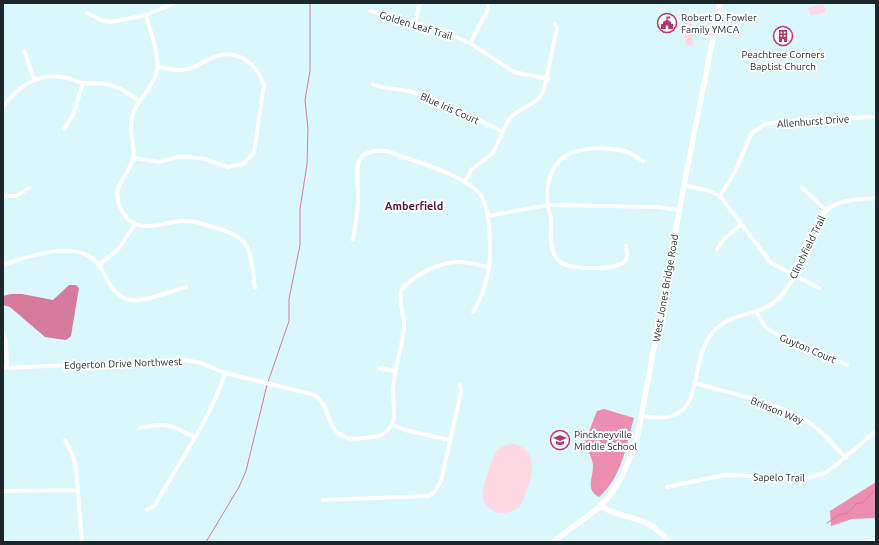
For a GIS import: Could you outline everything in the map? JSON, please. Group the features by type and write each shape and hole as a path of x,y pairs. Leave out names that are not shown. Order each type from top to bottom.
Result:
{"street":[{"path":"87,14 103,21 111,22 146,15 175,3"},
{"path":"415,23 420,3"},
{"path":"470,43 488,10 488,3"},
{"name":"West Jones Bridge Road","path":"554,542 567,530 600,506 617,485 628,465 642,416 679,210 720,3"},
{"name":"Golden Leaf Trail","path":"370,12 415,23 470,43 514,72 548,79"},
{"path":"146,15 156,53 157,66 153,81 139,101 134,112 131,126 133,158 120,183 118,197 122,212 134,224 150,228 170,223 190,221 239,237 247,247 255,288"},
{"path":"464,181 472,169 493,153 513,115 537,100 543,93 548,79 557,28 555,24"},
{"path":"24,51 34,79"},
{"path":"133,158 159,162 178,157 192,157 233,167 243,164 254,152 264,85 252,63 239,56 230,54 216,56 189,69 157,66"},
{"path":"3,108 17,91 34,79 56,76 83,83 113,85 129,92 139,101"},
{"path":"64,129 73,115 83,83"},
{"name":"Blue Iris Court","path":"373,84 380,87 409,91 434,99 503,132"},
{"name":"Allenhurst Drive","path":"720,196 736,170 751,134 765,124 786,121 876,117"},
{"path":"626,246 628,254 622,263 592,268 574,267 563,264 555,256 552,245 551,218 548,205 550,177 555,166 565,156 585,149 625,151 643,161"},
{"path":"353,240 358,200 356,170 361,160 370,152 377,150 387,151 464,181 476,189 481,196 488,216 489,267 483,293 473,312"},
{"path":"684,185 710,191 720,196 771,263 819,288"},
{"path":"3,196 16,196 29,188"},
{"path":"802,188 826,210"},
{"name":"Clinchfield Trail","path":"642,416 658,419 668,418 676,415 688,403 695,383 702,350 713,332 732,318 756,312 779,298 794,276 826,210 840,203 876,198"},
{"path":"488,216 548,205 657,207 679,210"},
{"path":"99,265 119,248 134,224"},
{"path":"717,249 726,237 741,224"},
{"path":"3,265 64,250 82,253 99,265 114,291 131,300 140,300 186,287"},
{"path":"450,440 405,430 392,424 394,416 393,390 395,371 404,326 400,306 401,291 405,285 444,264 456,262 489,267"},
{"name":"Guyton Court","path":"756,312 766,328 787,340 847,365"},
{"path":"3,334 6,341 5,368"},
{"name":"Edgerton Drive Northwest","path":"5,368 186,360 201,363 225,373 315,395 323,402 333,428 336,432 346,438 382,436 392,424"},
{"path":"379,368 395,371"},
{"path":"147,510 154,505 194,437 219,392 225,373"},
{"name":"Brinson Way","path":"695,383 776,408 808,422 846,458"},
{"path":"323,500 429,496 435,491 441,481 461,392 460,385"},
{"path":"140,428 153,424 170,424 194,437"},
{"name":"Sapelo Trail","path":"666,486 724,475 806,478 825,473 846,458 876,431"},
{"path":"65,440 73,456 82,542"},
{"path":"3,491 77,490"},
{"path":"600,506 613,513 640,519 649,523 659,530 670,542"},
{"path":"865,542 876,541"}],"shaded area":[{"path":"823,3 826,12 811,16 808,8"},
{"path":"691,21 693,45 686,45 684,22"},
{"path":"69,285 76,285 79,288 71,336 66,340 45,337 10,307 3,305 3,296 11,294 22,294 53,300"},
{"path":"604,409 634,418 618,471 607,489 599,497 592,491 591,483 593,463 585,442 597,411"},
{"path":"513,444 523,448 529,454 532,471 527,490 519,507 510,512 499,513 490,509 483,499 485,482 490,466 498,450"},
{"path":"876,482 876,518 852,519 831,526 830,511"}],"waterway":[{"path":"268,382 289,321 289,299 300,245 300,209 307,164 308,129 305,100 310,71 310,3"},
{"path":"206,542 239,487 246,471 267,385"},
{"path":"827,523 839,515 848,513 857,503 862,503 876,489"}],"place":[{"name":"Robert D. Fowler Family YMCA","path":"667,23"},
{"name":"Peachtree Corners Baptist Church","path":"783,36"},
{"name":"Pinckneyville Middle School","path":"560,440"}],"district":[{"name":"Amberfield","path":"414,206"}]}
